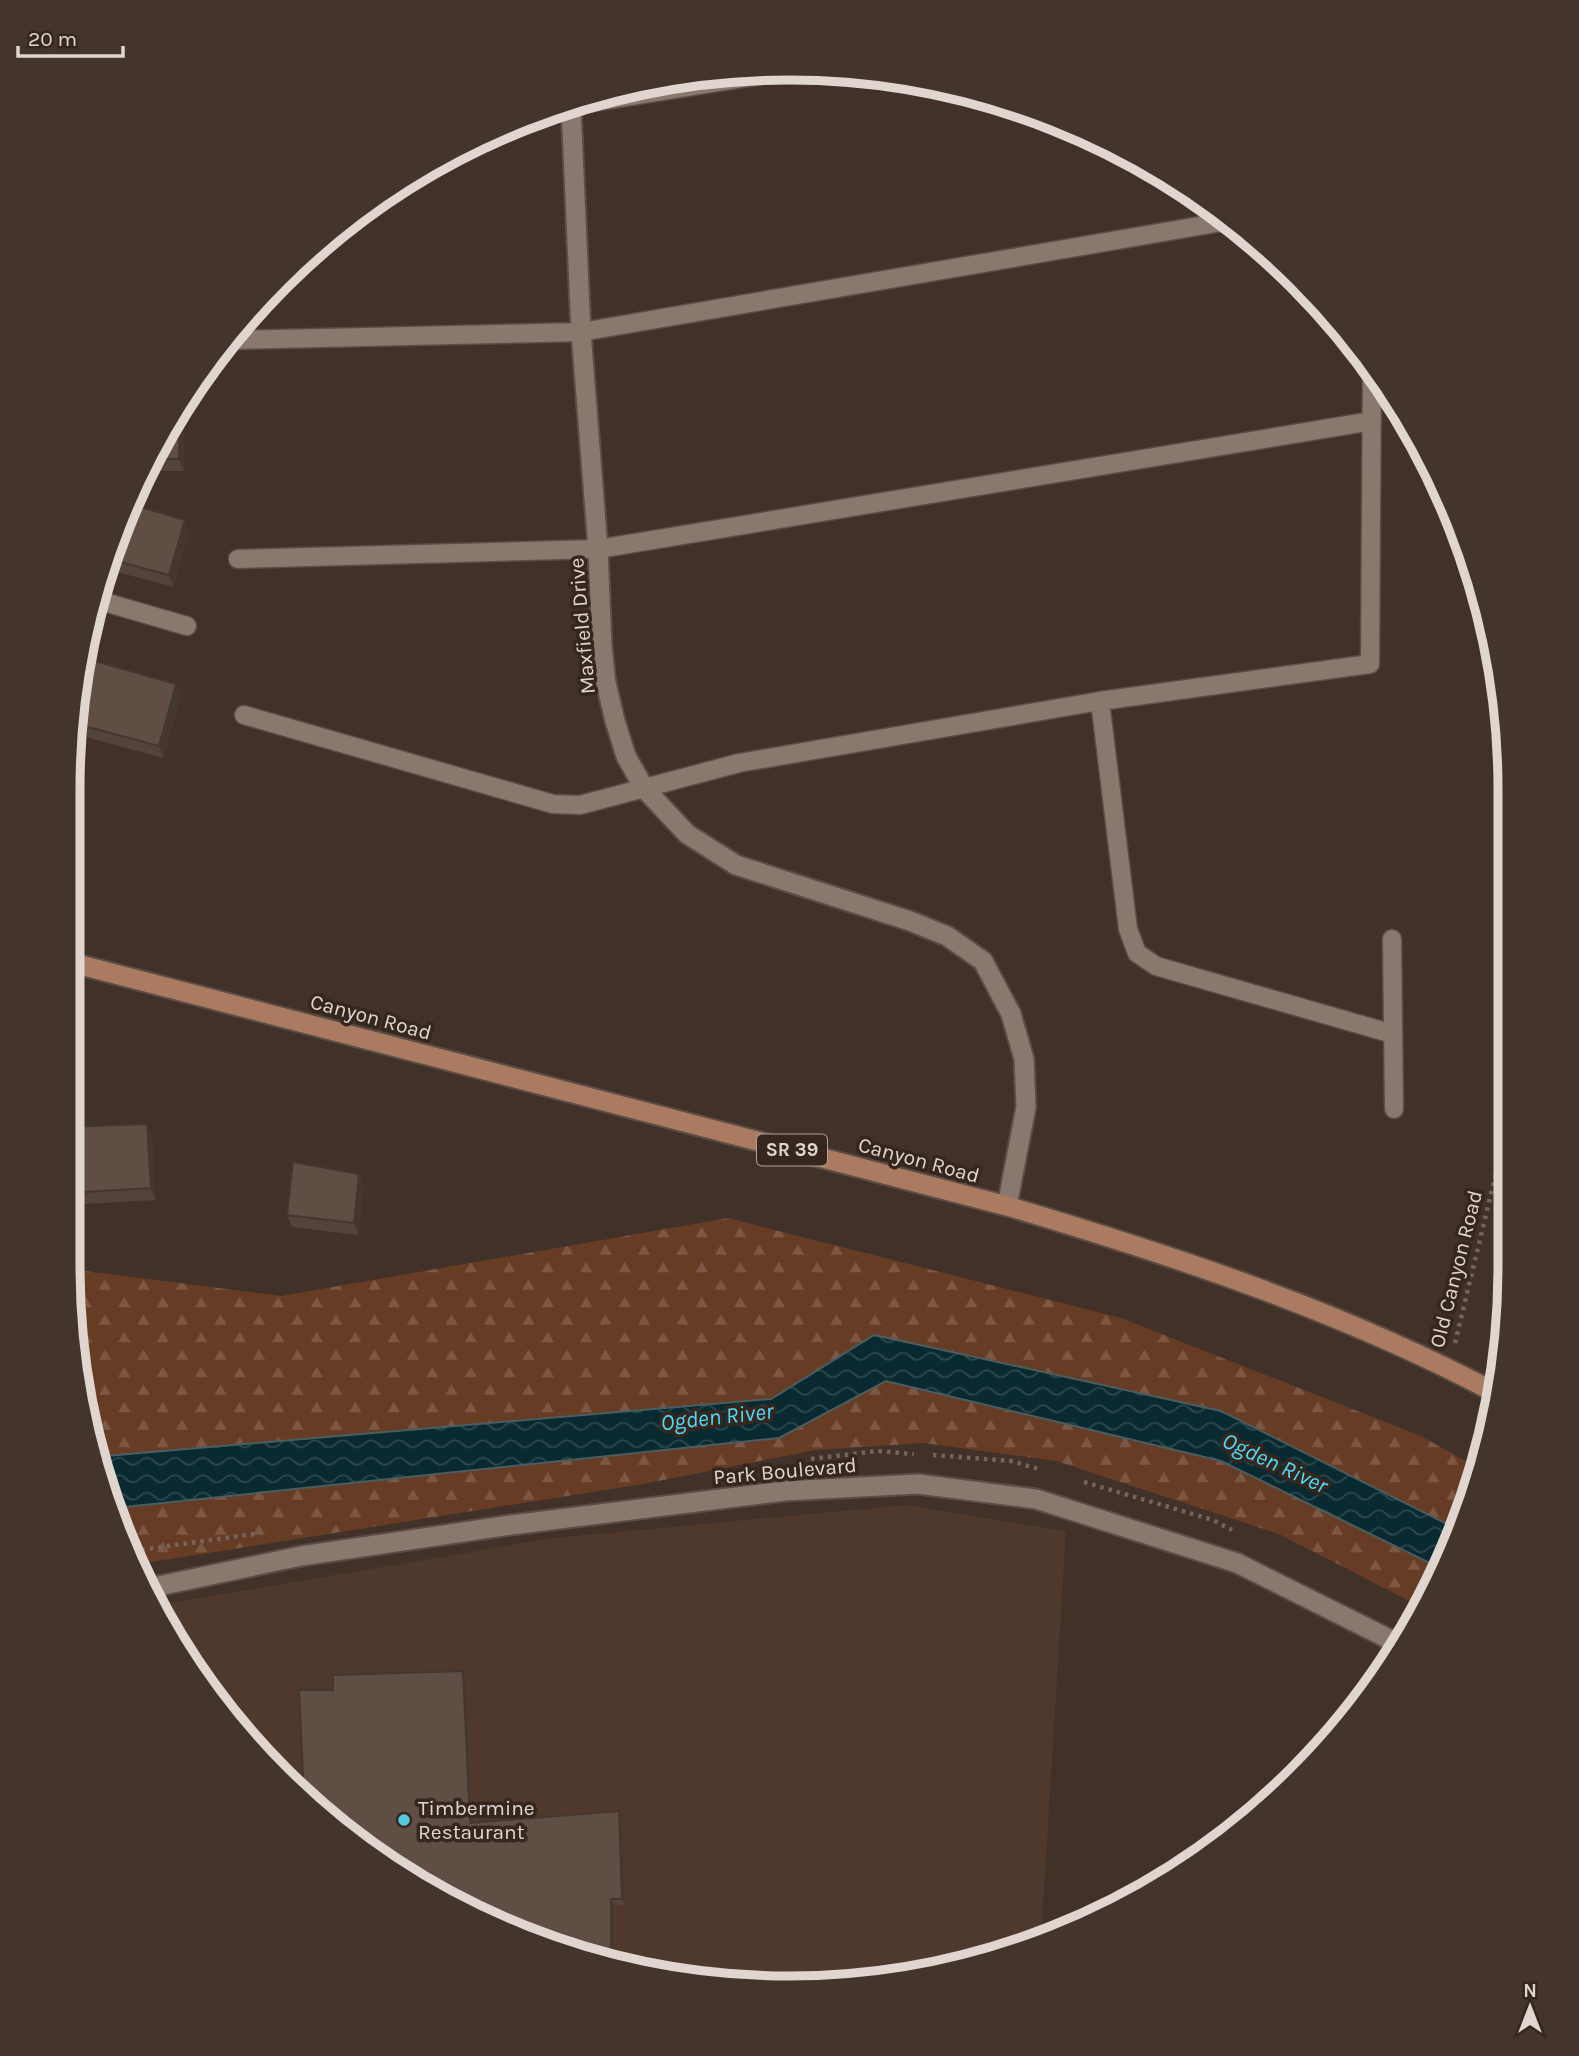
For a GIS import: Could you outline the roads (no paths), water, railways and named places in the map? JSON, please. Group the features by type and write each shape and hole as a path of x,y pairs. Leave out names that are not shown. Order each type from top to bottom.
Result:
{"main road":[{"name":"Canyon Road","path":"80,965 1007,1206 1134,1244 1231,1277 1394,1342 1487,1389"}],"street":[{"name":"Maxfield Drive","path":"570,115 581,332 598,549 602,646 606,683 626,755 645,788 687,834 736,865 910,921 947,936 983,961 1011,1014 1024,1059 1026,1107 1007,1206"},
{"name":"Park Boulevard","path":"157,1586 301,1556 510,1525 785,1491 918,1484 1036,1499 1237,1563 1392,1640"}],"lane":[{"path":"242,340 581,332 1214,222"},
{"path":"244,715 553,804 580,805 739,763 1100,701 1370,664 1372,386"},
{"path":"238,559 598,549 1372,421"},
{"path":"106,602 187,626"},
{"path":"1100,701 1128,929 1137,953 1156,966 1393,1034"},
{"path":"1392,939 1394,1109"}],"water":[{"name":"Ogden River","path":"874,1335 1221,1411 1450,1525 1432,1564 1221,1461 886,1381 779,1438 123,1507 107,1456 771,1399"}],"place":[{"name":"Timbermine Restaurant","path":"404,1820"}]}
